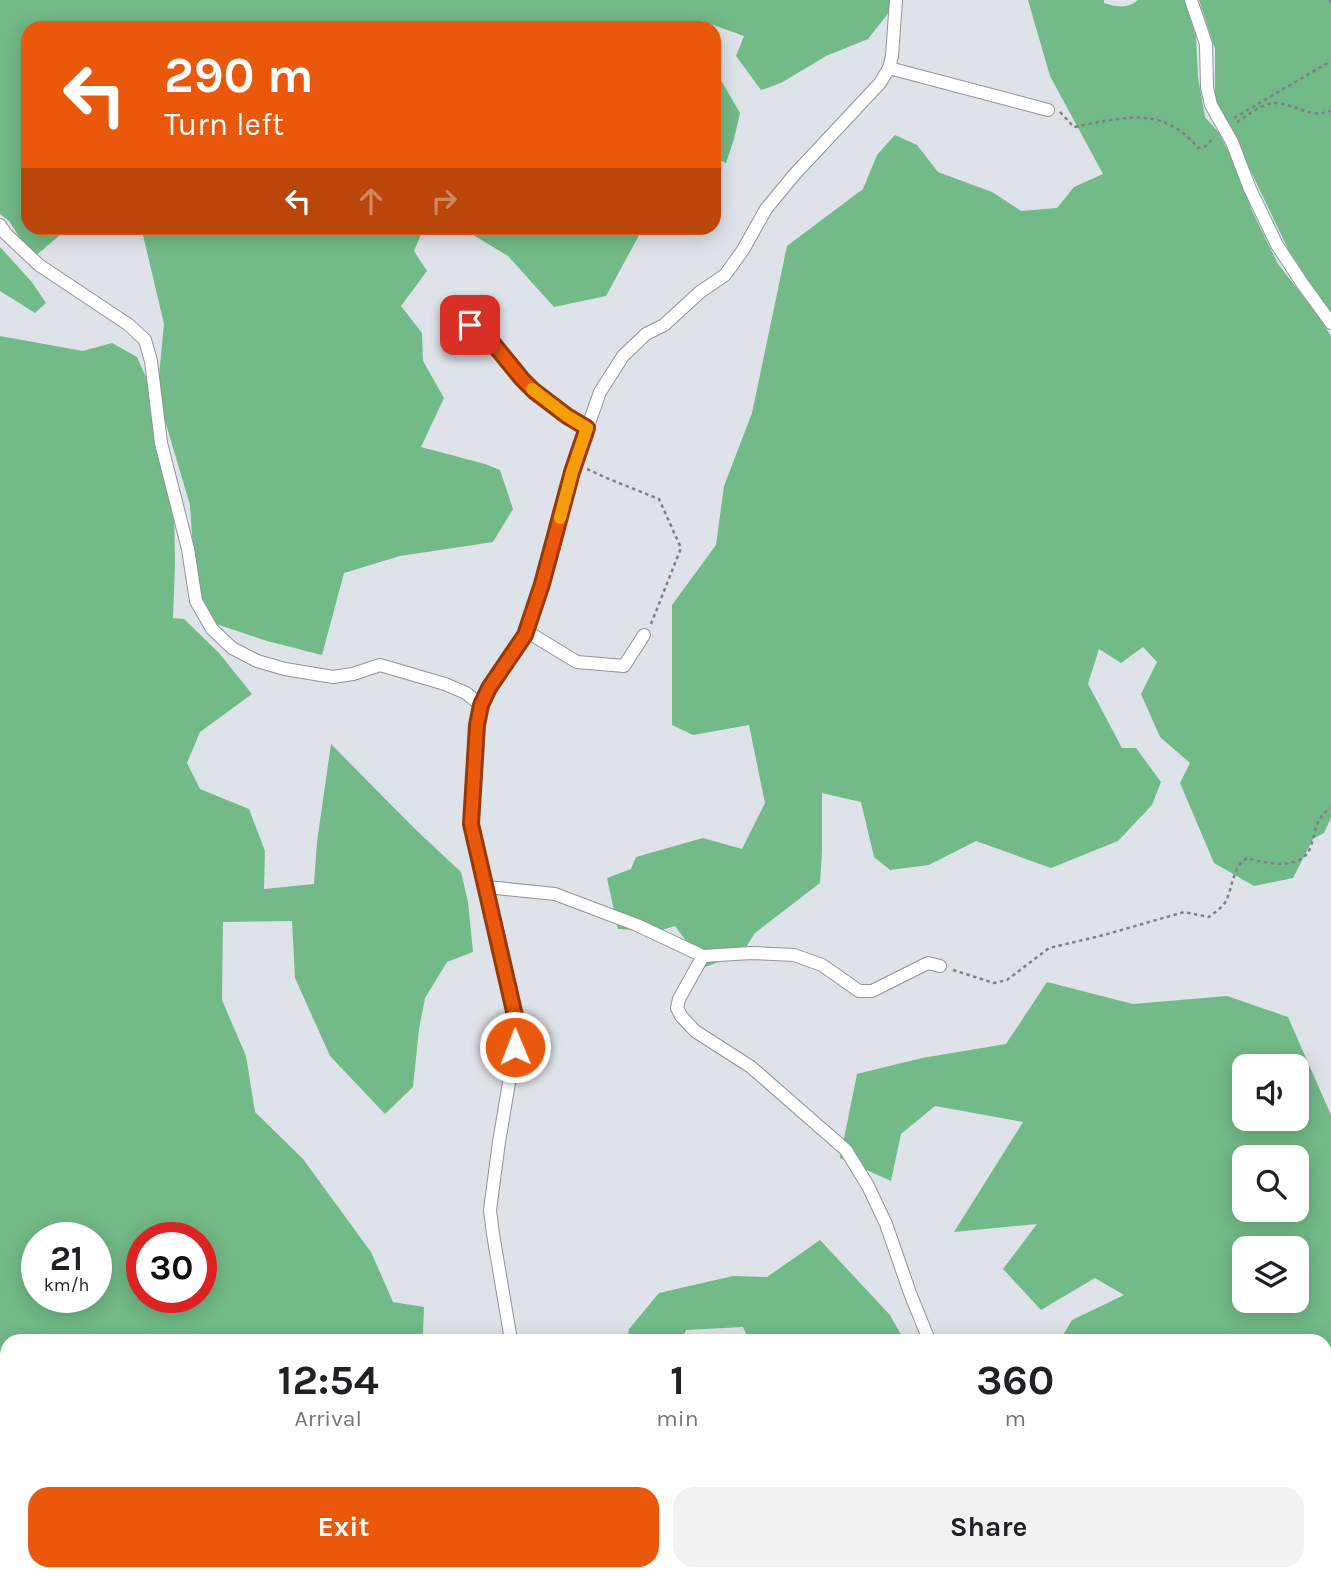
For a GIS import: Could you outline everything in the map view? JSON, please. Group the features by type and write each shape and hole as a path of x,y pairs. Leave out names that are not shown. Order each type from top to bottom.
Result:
{"street":[{"path":"510,1334 491,1210 515,1047 516,1020 471,824 477,725 481,705 526,631 542,584 575,462 600,392 623,356 646,334 664,325 700,292 724,275 743,250 766,209 793,175 880,83 890,68 896,0"},
{"path":"1191,0 1206,44 1207,88 1211,105 1224,126 1250,189 1278,245 1331,323"},
{"path":"890,68 1048,110"},
{"path":"0,225 39,265 129,325 145,340 151,361 161,443 188,549 196,601 212,629 232,648 257,661 285,669 333,677 353,674 380,664 445,684 466,693 481,705"},
{"path":"470,325 482,330 534,391 587,428"},
{"path":"526,631 577,662 624,666 644,635"},
{"path":"487,887 555,894 637,925 703,956 751,953 794,955 822,965 859,991 872,991 928,963 940,966"},
{"path":"703,956 679,999 677,1008 681,1016 695,1031 751,1067 846,1150 868,1186 886,1224 927,1334"}],"path":[{"path":"1048,110 1061,113 1074,127 1136,116 1153,118 1177,128 1198,148 1206,146 1224,126 1331,61"},
{"path":"1224,126 1267,104 1277,103 1311,114 1331,111"},
{"path":"575,462 659,499 681,548 651,624 644,635"},
{"path":"940,966 994,983 1007,980 1049,948 1184,912 1209,917 1225,904 1241,862 1247,858 1261,862 1287,863 1302,860 1311,848 1314,829 1325,812 1331,808"}],"green space":[{"path":"0,0 892,0 890,11 868,39 826,56 781,83 761,90 736,56 744,36 721,28 721,21 21,21 21,235 60,235 33,258 9,221 0,214"},
{"path":"1028,0 1104,0 1104,3 1122,6 1138,0 1184,0 1196,36 1198,77 1205,117 1219,133 1234,163 1252,211 1278,264 1331,336 1331,818 1324,833 1313,839 1293,878 1254,886 1214,863 1180,783 1190,763 1160,737 1141,694 1157,662 1143,647 1121,663 1099,649 1088,684 1122,748 1136,748 1161,782 1152,805 1118,841 1051,868 976,841 929,865 890,870 874,857 861,802 822,793 820,883 755,933 742,953 705,967 675,926 659,931 618,929 607,878 631,869 636,857 703,838 742,849 765,803 749,725 693,735 672,725 672,605 716,545 724,486 752,413 787,246 863,189 877,155 895,135 917,145 938,172 992,192 1021,211 1057,208 1074,187 1103,174 1050,76"},
{"path":"1199,0 1331,0 1331,315 1288,249 1215,101 1215,49"},
{"path":"721,80 740,113 726,163 721,161"},
{"path":"143,235 421,235 414,251 427,271 401,306 422,333 423,361 444,398 421,447 500,470 513,509 493,542 400,556 344,573 322,655 267,641 201,619 195,581 190,505 163,414 159,376 164,324"},
{"path":"473,235 639,235 606,296 554,307 508,256"},
{"path":"0,247 31,281 46,303 35,313 0,291"},
{"path":"0,336 83,351 112,343 137,357 149,384 174,503 173,618 184,619 219,653 252,694 200,732 187,763 200,789 249,809 265,851 264,889 314,884 331,744 461,872 468,902 473,952 447,962 425,998 413,1087 385,1114 330,1056 295,978 292,921 223,922 222,1000 246,1056 255,1112 303,1159 371,1252 393,1302 424,1307 422,1334 0,1334"},
{"path":"1047,982 1133,1004 1227,996 1288,1017 1304,1054 1232,1054 1232,1131 1309,1131 1309,1065 1331,1115 1331,1334 1064,1334 1072,1320 1124,1295 1095,1278 1041,1310 1003,1269 1037,1224 954,1232 1023,1122 935,1106 901,1134 891,1181 840,1158 857,1074 922,1058 1006,1044"},
{"path":"820,1240 890,1315 901,1334 746,1334 743,1327 686,1330 685,1334 628,1334 629,1329 659,1293 733,1276 767,1277"}],"slow traffic":[{"path":"532,389 587,428 560,518"}],"route":[{"path":"470,325 482,330 534,391 587,428 525,635 489,688 481,705 477,725 471,824 516,1020 515,1047"}]}
